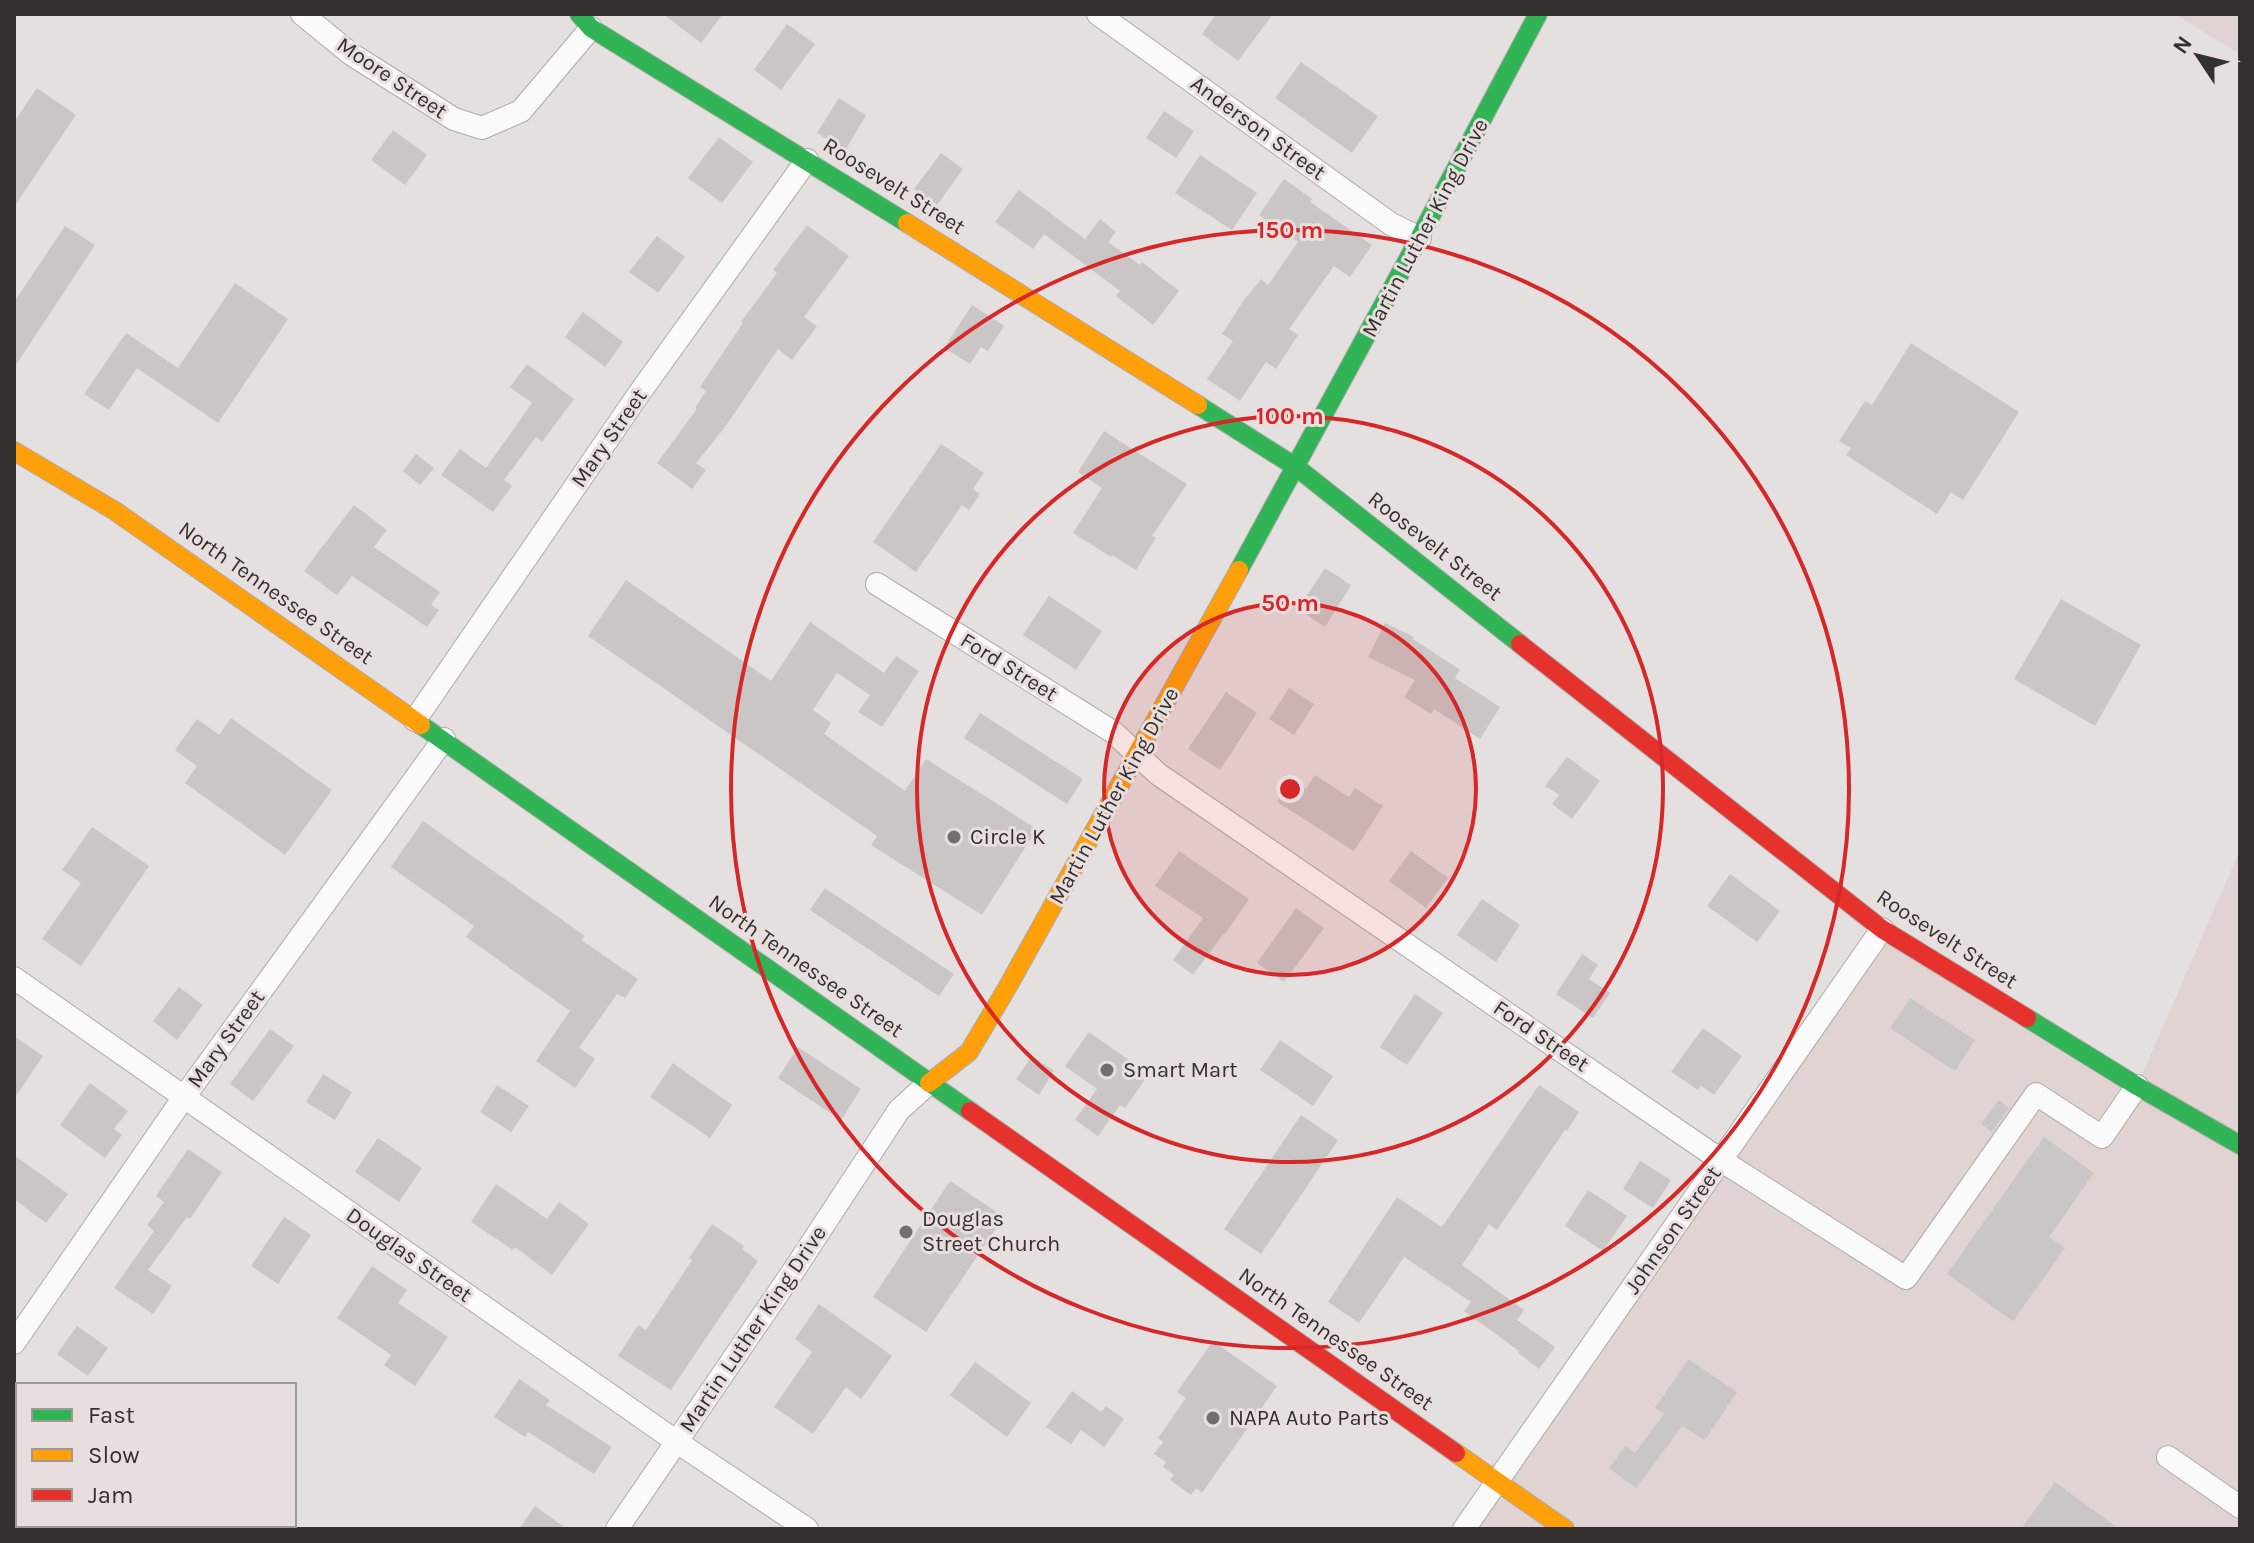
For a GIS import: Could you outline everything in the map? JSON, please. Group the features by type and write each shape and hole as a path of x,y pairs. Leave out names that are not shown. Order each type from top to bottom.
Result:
{"street":[{"name":"Moore Street","path":"302,14 351,54 454,119 482,128 521,111 585,21"},
{"name":"Anderson Street","path":"1098,14 1391,224 1420,238"},
{"name":"Martin Luther King Drive","path":"617,1529 899,1110 969,1052 1296,467 1538,14"},
{"name":"Roosevelt Street","path":"585,21 1296,467 1882,929 2137,1086 2240,1145"},
{"name":"Mary Street","path":"415,720 638,395 807,160"},
{"name":"North Tennessee Street","path":"14,451 115,511 444,739 1565,1529"},
{"name":"Ford Street","path":"877,584 1113,732 1158,774 1722,1161 1906,1278 2036,1094 2102,1137 2137,1086"},
{"name":"Mary Street","path":"14,1343 184,1097 444,739"},
{"name":"Johnson Street","path":"1464,1529 1882,929"},
{"name":"Douglas Street","path":"14,978 677,1442 807,1529"},
{"path":"2168,1457 2240,1507"}],"shaded area":[{"path":"2174,14 2240,14 2240,54"},
{"path":"2240,850 2240,1529 1477,1529 1882,929 2137,1086"}],"building":[{"path":"663,14 723,14 701,43"},
{"path":"1216,14 1273,14 1238,61 1202,34"},
{"path":"787,24 815,44 781,90 754,70"},
{"path":"1301,62 1378,116 1352,153 1275,98"},
{"path":"37,88 76,115 14,207 14,122"},
{"path":"839,98 866,115 845,151 817,133"},
{"path":"1164,111 1194,131 1176,158 1146,138"},
{"path":"393,130 427,155 405,185 371,160"},
{"path":"719,137 753,162 722,203 688,178"},
{"path":"941,153 963,169 937,205 914,189"},
{"path":"1200,155 1257,193 1232,230 1175,193"},
{"path":"1284,179 1312,199 1310,202 1372,245 1350,277 1334,266 1289,329 1298,335 1276,369 1266,362 1240,401 1207,379 1233,341 1222,334 1244,300 1261,279 1268,285 1298,242 1259,215"},
{"path":"1019,190 1085,239 1100,219 1116,232 1108,242 1140,265 1142,262 1179,291 1153,325 1116,296 1120,291 1044,234 1033,249 995,222"},
{"path":"807,225 849,256 804,317 817,326 792,360 778,349 725,427 696,463 706,470 692,489 657,463 697,409 706,391 700,387 741,322 777,273 773,270"},
{"path":"65,226 95,245 14,368 14,302"},
{"path":"657,236 685,257 658,293 629,272"},
{"path":"235,283 288,319 218,423 137,368 109,410 84,394 126,333 178,368"},
{"path":"972,305 1004,326 988,351 981,347 970,364 944,348"},
{"path":"583,312 623,342 605,367 565,337"},
{"path":"1911,343 2019,412 1963,500 1951,492 1937,514 1846,455 1851,448 1839,441 1865,401 1872,405"},
{"path":"527,364 574,399 542,442 536,437 504,480 512,486 493,512 441,475 460,449 486,468 532,403 510,387"},
{"path":"1104,431 1187,484 1152,536 1156,538 1136,570 1073,533 1102,488 1078,472"},
{"path":"941,444 984,473 973,489 980,494 969,510 962,505 916,572 873,542"},
{"path":"416,454 434,468 420,485 403,471"},
{"path":"354,505 387,530 374,547 440,592 431,605 439,610 427,627 352,576 337,595 304,571"},
{"path":"1325,568 1351,585 1325,627 1298,609"},
{"path":"626,580 771,681 810,622 884,673 896,656 919,671 882,727 858,712 870,695 837,673 813,710 831,723 824,734 905,791 926,759 1037,829 982,915 871,845 877,836 588,636"},
{"path":"1049,596 1102,631 1076,670 1023,635"},
{"path":"2061,599 2141,645 2095,726 2014,679"},
{"path":"1385,623 1414,637 1460,670 1455,678 1500,707 1480,739 1434,709 1431,714 1404,697 1415,680 1368,657"},
{"path":"1289,688 1314,704 1294,735 1269,719"},
{"path":"1226,692 1257,713 1220,770 1188,749"},
{"path":"980,713 1083,779 1067,804 964,738"},
{"path":"231,718 332,790 285,855 185,783 197,766 175,750 197,719 219,735"},
{"path":"1567,757 1600,781 1572,819 1552,804 1559,795 1545,786"},
{"path":"1315,775 1349,797 1355,788 1383,806 1354,851 1277,802 1292,779 1306,789"},
{"path":"423,821 585,936 581,940 638,979 625,998 617,994 579,1048 595,1059 575,1088 536,1061 570,1011 466,937 474,926 391,867"},
{"path":"92,827 149,866 81,966 42,939 81,883 62,870"},
{"path":"1179,851 1249,899 1193,975 1173,960 1203,918 1155,886"},
{"path":"1411,851 1448,878 1426,908 1389,881"},
{"path":"1730,874 1780,911 1757,942 1707,906"},
{"path":"825,888 954,974 939,996 810,910"},
{"path":"1482,899 1520,925 1496,962 1457,935"},
{"path":"1296,908 1324,928 1284,982 1257,963"},
{"path":"1582,954 1598,965 1589,979 1610,993 1593,1018 1556,994"},
{"path":"179,987 203,1005 177,1040 153,1021"},
{"path":"1415,994 1443,1013 1407,1065 1380,1047"},
{"path":"1910,998 1975,1040 1955,1071 1890,1028"},
{"path":"1703,1028 1742,1056 1714,1095 1701,1086 1698,1090 1671,1072"},
{"path":"270,1029 294,1046 253,1101 230,1084"},
{"name":"Smart Mart","path":"1089,1032 1149,1074 1125,1108 1120,1105 1098,1136 1075,1120 1097,1089 1065,1066"},
{"path":"14,1036 43,1056 14,1099"},
{"path":"1280,1040 1333,1076 1313,1106 1260,1070"},
{"path":"798,1047 861,1089 841,1120 778,1078"},
{"path":"1032,1056 1054,1071 1039,1095 1016,1079"},
{"path":"673,1063 732,1105 710,1138 650,1097"},
{"path":"323,1074 352,1092 335,1120 306,1102"},
{"path":"90,1083 128,1111 114,1129 122,1135 105,1158 60,1125"},
{"path":"497,1085 529,1106 511,1132 480,1112"},
{"path":"1539,1085 1579,1112 1497,1230 1489,1224 1462,1265 1524,1310 1517,1320 1555,1347 1539,1369 1464,1311 1471,1302 1404,1257 1359,1323 1328,1302 1397,1197 1442,1227"},
{"path":"1999,1100 2009,1108 1992,1132 1981,1124"},
{"path":"1301,1115 1338,1140 1261,1254 1224,1229"},
{"path":"2044,1137 2094,1173 2049,1237 2065,1248 2013,1321 1947,1274"},
{"path":"378,1138 422,1168 399,1202 355,1172"},
{"path":"188,1149 222,1172 190,1219 187,1217 148,1270 172,1286 153,1314 114,1288 154,1231 147,1225 164,1202 156,1196"},
{"path":"14,1155 68,1194 46,1223 14,1199"},
{"path":"1640,1161 1671,1180 1653,1208 1623,1189"},
{"path":"950,1181 1004,1217 926,1332 873,1297"},
{"path":"496,1184 547,1219 559,1202 589,1224 552,1275 515,1247 513,1250 471,1222"},
{"path":"1588,1190 1627,1216 1603,1251 1565,1226"},
{"path":"284,1217 311,1235 278,1284 251,1266"},
{"path":"712,1224 744,1246 742,1249 758,1261 671,1390 618,1356 638,1325 646,1330"},
{"path":"372,1266 407,1290 398,1303 448,1337 415,1386 384,1365 391,1355 337,1318"},
{"path":"819,1304 892,1356 861,1399 846,1387 813,1434 774,1407 812,1352 795,1339"},
{"path":"77,1326 108,1348 88,1376 57,1354"},
{"name":"NAPA Auto Parts","path":"1213,1341 1277,1386 1202,1493 1196,1488 1191,1495 1170,1480 1174,1475 1163,1467 1166,1462 1154,1454 1163,1442 1158,1438 1186,1398 1177,1392"},
{"path":"1688,1359 1737,1392 1705,1440 1682,1426 1636,1488 1609,1468 1625,1446 1635,1453 1664,1414 1655,1408"},
{"path":"975,1362 1031,1403 1007,1437 950,1395"},
{"path":"519,1379 550,1400 546,1405 612,1447 594,1474 528,1432 525,1437 494,1417"},
{"path":"1072,1391 1101,1412 1106,1406 1124,1419 1104,1447 1081,1430 1071,1444 1046,1427"},
{"path":"2055,1482 2119,1529 2021,1529"},
{"path":"535,1506 567,1529 519,1529"}],"traffic: fast":[{"path":"579,14 591,28 907,223"},
{"path":"1239,570 1538,14"},
{"path":"1198,405 1296,467 1520,644"},
{"path":"421,725 970,1111"},
{"path":"2027,1018 2240,1145"}],"traffic: slow":[{"path":"907,223 1198,405"},
{"path":"14,451 115,511 421,725"},
{"path":"929,1083 969,1052 1239,570"},
{"path":"1456,1453 1565,1529"}],"traffic: jam":[{"path":"1520,644 1882,929 2027,1018"},
{"path":"970,1111 1456,1453"}],"place":[{"name":"Circle K","path":"954,837"},
{"name":"Smart Mart","path":"1107,1070"},
{"name":"Douglas Street Church","path":"906,1232"},
{"name":"NAPA Auto Parts","path":"1213,1418"}]}
